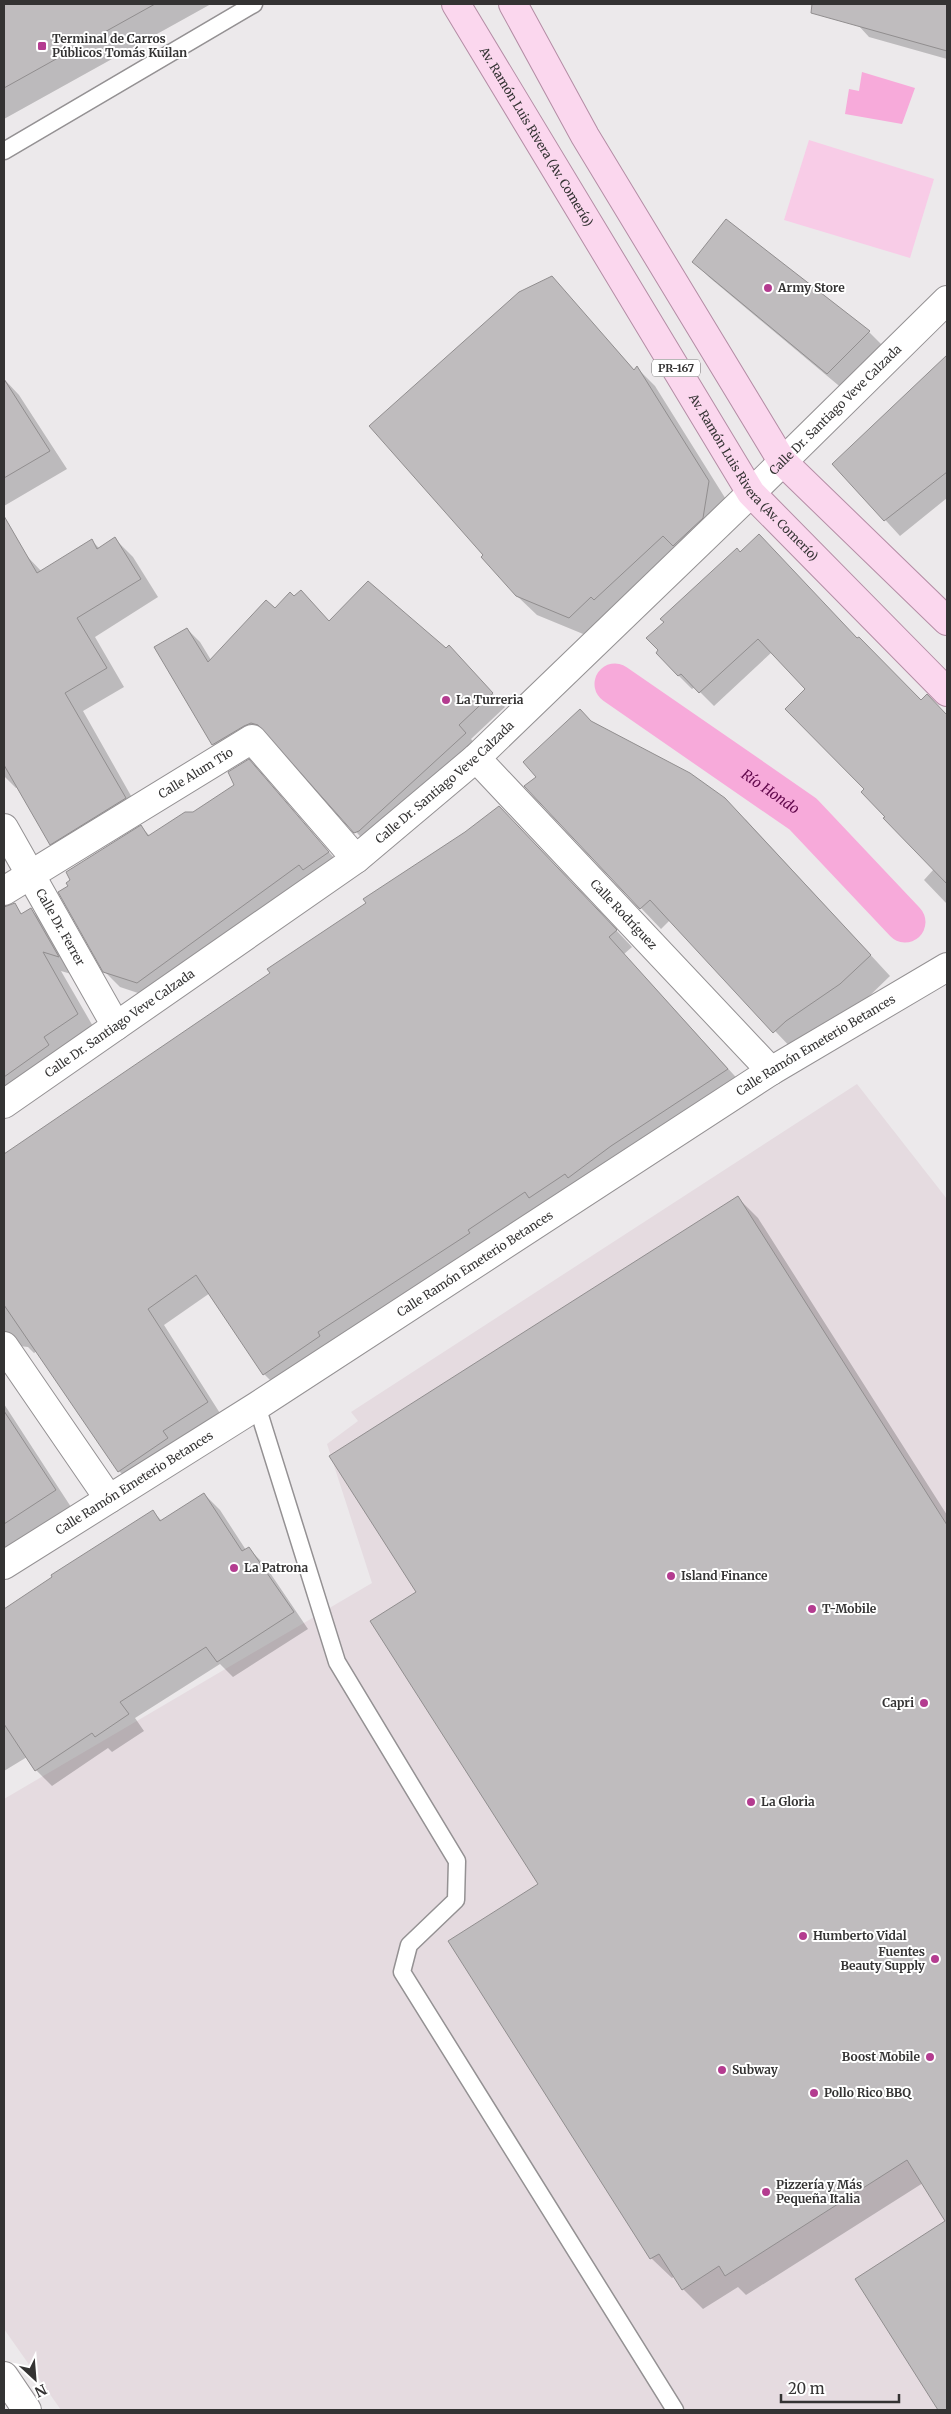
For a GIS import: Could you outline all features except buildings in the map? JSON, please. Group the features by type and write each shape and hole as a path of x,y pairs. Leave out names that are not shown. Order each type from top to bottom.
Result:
{"main road":[{"name":"Av. Ramón Luis Rivera (Av. Comerío)","path":"456,4 751,493 947,692"},
{"name":"PR-167","path":"513,4 585,136 782,461 947,621"}],"street":[{"name":"Calle Dr. Santiago Veve Calzada","path":"4,1104 356,859 476,758 751,493 947,300"},
{"name":"Calle Alum Tio","path":"4,891 252,739 356,859"},
{"name":"Calle Rodríguez","path":"476,758 771,1071"},
{"name":"Calle Dr. Ferrer","path":"4,828 116,1026"},
{"name":"Calle Ramón Emeterio Betances","path":"4,1565 257,1406 771,1071 947,966"},
{"path":"4,1346 109,1499"},
{"path":"4,2376 27,2410"}],"lane":[{"path":"4,151 254,4"},
{"path":"257,1406 337,1662 457,1861 456,1900 409,1946 402,1972 675,2410"}],"shaded area":[{"path":"862,72 915,88 902,124 845,114 849,89 859,91"},
{"path":"809,140 934,179 910,258 784,220"},
{"path":"857,1084 947,1199 947,2410 61,2410 4,2329 4,1799 372,1583 327,1444 358,1421 351,1412"}],"waterway":[{"name":"Río Hondo","path":"615,684 803,814 905,922"}],"place":[{"name":"Terminal de Carros Públicos Tomás Kuilan","path":"42,46"},
{"name":"Army Store","path":"768,288"},
{"name":"La Turreria","path":"446,700"},
{"name":"La Patrona","path":"234,1568"},
{"name":"Island Finance","path":"671,1576"},
{"name":"T-Mobile","path":"812,1609"},
{"name":"Capri","path":"924,1703"},
{"name":"La Gloria","path":"751,1802"},
{"name":"Humberto Vidal","path":"803,1936"},
{"name":"Fuentes Beauty Supply","path":"935,1959"},
{"name":"Boost Mobile","path":"930,2057"},
{"name":"Subway","path":"722,2070"},
{"name":"Pollo Rico BBQ","path":"814,2093"},
{"name":"Pizzería y Más Pequeña Italia","path":"766,2192"}]}
